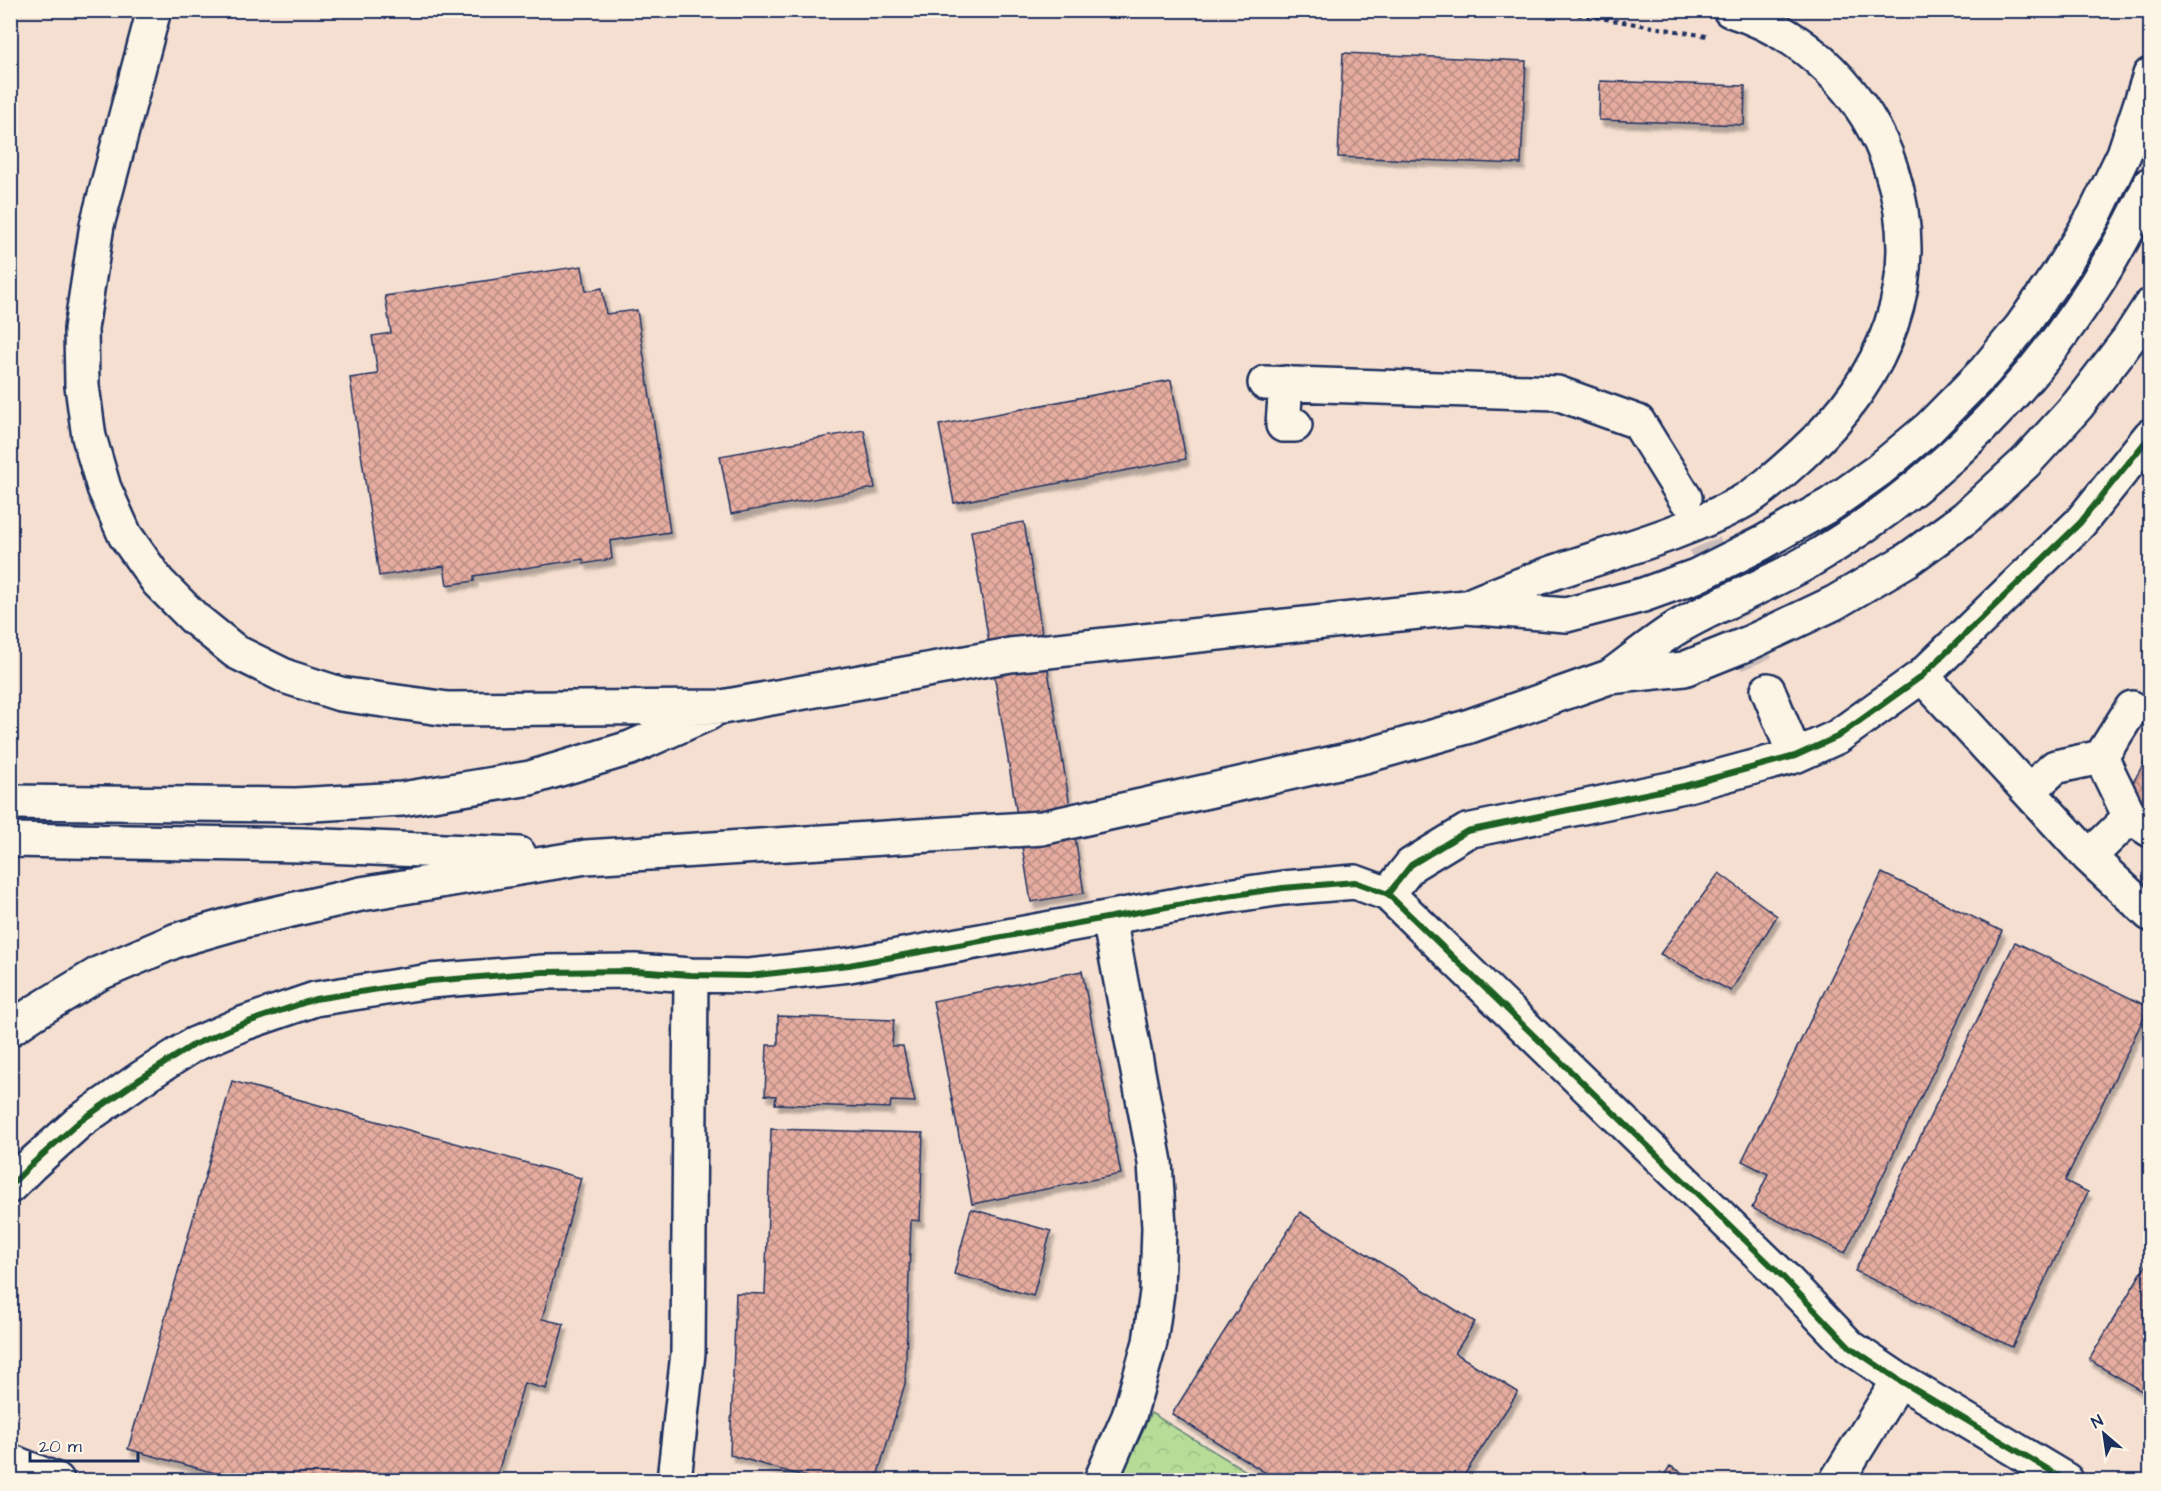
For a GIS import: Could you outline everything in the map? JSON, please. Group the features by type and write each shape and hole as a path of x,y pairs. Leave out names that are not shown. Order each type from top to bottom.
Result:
{"main road":[{"path":"154,10 97,225 81,329 82,386 89,437 104,488 125,536 158,582 194,618 236,652 287,677 340,694 448,709 722,708 1010,655 1466,607 1566,615 1643,595 1696,576 1762,543 1831,504 1879,470 1929,428 1985,371 2022,326 2060,273 2094,216 2124,154 2151,75"},
{"path":"1466,607 1553,573 1692,526 1742,502 1786,468 1825,432 1859,392 1884,346 1901,294 1904,242 1899,193 1883,146 1860,104 1824,63 1785,34 1722,24"},
{"path":"1609,677 1678,627 1803,564 1879,516 1948,459 2004,406 2058,341 2099,281 2151,184"},
{"path":"10,1029 100,973 177,940 243,921 362,894 586,857 1042,828 1365,756 1467,727 1609,677 1684,669 1749,643 1833,603 1907,560 1965,518 2025,463 2078,405 2151,306"},
{"path":"1294,425 1284,425 1275,383 1557,393 1638,422 1685,498"},
{"path":"1388,894 1411,865 1467,831 1684,786 1795,756 1837,737 1922,675 2080,523 2151,435"},
{"path":"1922,675 2089,857 2151,914"},
{"path":"1768,690 1795,756"},
{"path":"10,802 296,804 402,799 530,778 630,748 722,708"},
{"path":"2029,791 2055,767 2101,757 2132,708"},
{"path":"2089,857 2140,824 2101,757"},
{"path":"10,840 301,845 586,857"},
{"path":"10,1186 79,1122 193,1045 242,1024 315,999 430,981 543,972 635,971 749,976 849,965 1221,897 1283,888 1355,882 1388,894 1783,1277 1850,1347 1899,1380 2066,1480"},
{"path":"1101,1480 1129,1416 1150,1342 1157,1292 1159,1227 1155,1162 1109,918"},
{"path":"674,1480 688,1353 691,975"},
{"path":"1838,1480 1899,1380"},
{"path":"10,1461 57,1480"}],"path":[{"path":"1551,10 1722,24"}],"green space":[{"path":"1151,1413 1261,1480 1119,1480"}],"building":[{"path":"1343,53 1526,61 1521,164 1338,157"},
{"path":"1600,81 1745,86 1744,125 1599,120"},
{"path":"582,266 586,291 602,288 606,314 637,310 670,532 610,541 612,559 584,564 583,559 474,576 474,581 447,585 444,566 379,576 350,378 378,374 372,336 391,333 385,296"},
{"path":"1171,380 1186,459 954,503 939,425"},
{"path":"864,430 875,488 731,514 720,456"},
{"path":"1024,522 1084,893 1031,902 971,531"},
{"path":"2150,752 2150,812 2125,797"},
{"path":"1719,873 1777,916 1731,991 1660,954"},
{"path":"1882,873 2002,931 1845,1253 1752,1208 1768,1174 1742,1161"},
{"path":"2015,942 2149,1007 2065,1181 2088,1192 2012,1347 1855,1271"},
{"path":"1082,971 1121,1174 972,1204 933,1001"},
{"path":"778,1016 894,1020 892,1046 903,1046 915,1102 891,1101 890,1108 775,1104 776,1096 765,1095 767,1045 778,1045"},
{"path":"232,1081 581,1178 542,1319 564,1324 546,1389 524,1383 496,1480 240,1480 128,1449"},
{"path":"771,1129 923,1133 920,1221 911,1220 905,1384 876,1480 817,1480 730,1455 736,1293 765,1294"},
{"path":"971,1209 1051,1231 1033,1296 954,1274"},
{"path":"1300,1212 1475,1322 1455,1353 1518,1392 1461,1480 1277,1480 1172,1414"},
{"path":"2150,1258 2150,1396 2089,1360"},
{"path":"1670,1466 1696,1480 1661,1480"}],"tunnel":[{"path":"1685,499 1768,690"}],"cycle path":[{"path":"1388,894 1411,865 1467,831 1684,786 1795,756 1837,737 1922,676 2080,523 2150,436"},
{"path":"10,1186 79,1122 193,1045 242,1024 315,999 430,981 543,972 635,971 749,976 849,965 1221,897 1283,888 1355,882 1388,894 1783,1277 1850,1347 1899,1380 2066,1480"}]}
